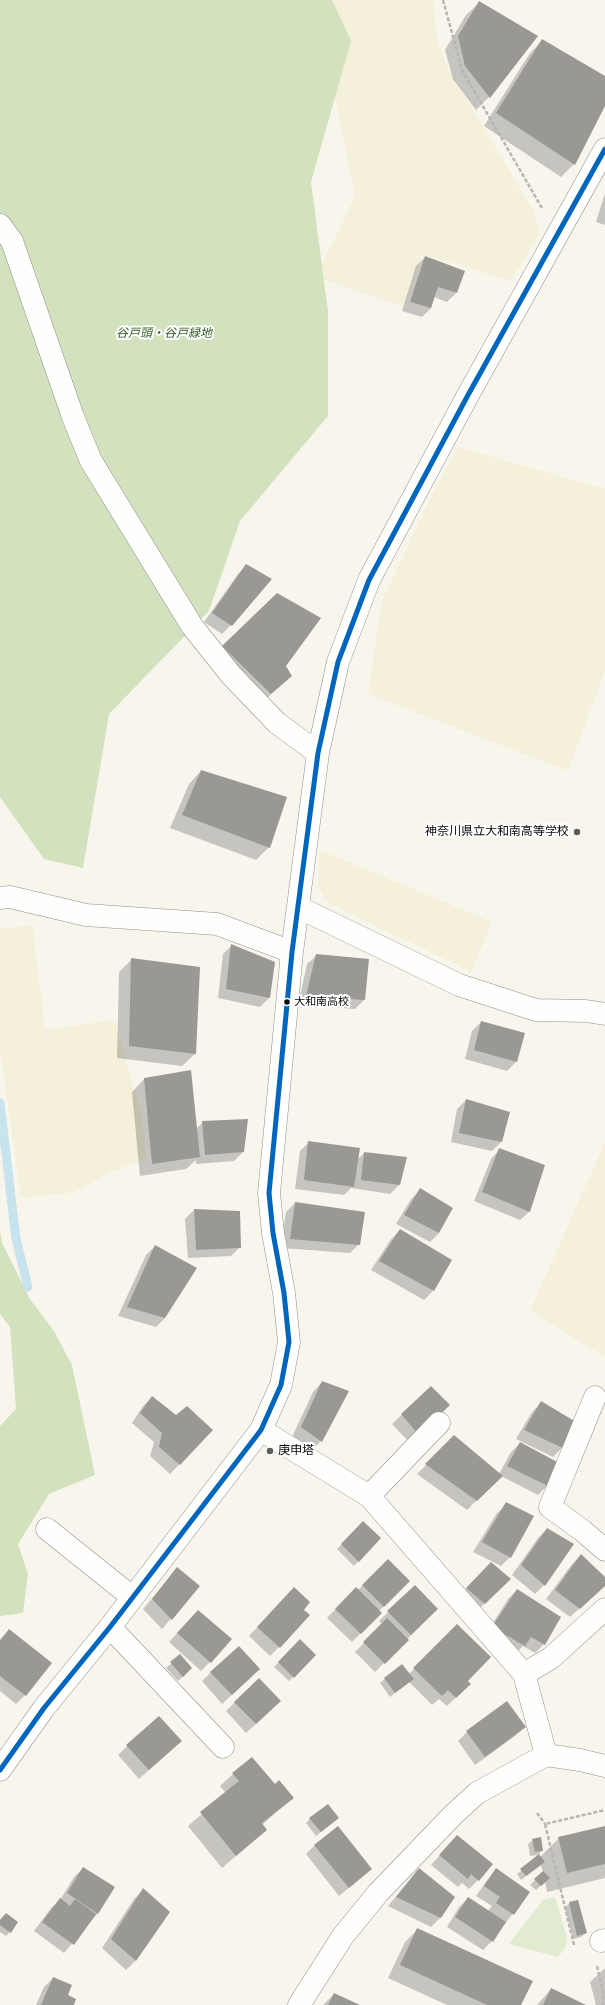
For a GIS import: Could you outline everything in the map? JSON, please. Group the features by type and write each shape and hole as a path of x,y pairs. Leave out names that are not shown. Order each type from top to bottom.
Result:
{"street":[{"path":"2,1761 110,1627 261,1430 281,1385 289,1342 284,1293 273,1233 269,1193 292,952 318,753 338,662 369,580 557,234 605,149"},
{"path":"0,225 12,241 73,417 91,461 192,626 231,675 277,723 318,753"},
{"path":"0,898 10,897 86,915 217,924 292,952"},
{"path":"298,907 459,985 536,1010 605,1014"},
{"path":"595,1396 550,1507 583,1531 605,1550"},
{"path":"369,1496 439,1423"},
{"path":"261,1430 369,1496 524,1674 546,1755"},
{"path":"47,1529 132,1597"},
{"path":"524,1674 551,1658 605,1609"},
{"path":"110,1627 223,1746"},
{"path":"299,2005 343,1936 378,1893 452,1815 477,1792 546,1755 580,1760 605,1766"}],"path":[{"path":"442,0 462,70 557,234"},
{"path":"545,1824 605,1810"},
{"path":"537,1813 545,1824 574,1946 580,1945"},
{"path":"596,1963 603,1991 603,2005"}],"shaded area":[{"path":"254,0 433,0 437,38 445,63 534,212 539,234 511,281 422,254 404,307 316,277 355,196 328,64"},
{"path":"458,447 605,489 605,671 568,771 368,694 382,601 426,507"},
{"path":"320,850 492,922 471,972 327,902 318,885"},
{"path":"32,925 45,1030 114,1020 142,1116 146,1159 108,1173 75,1192 21,1198 0,1047 0,929"},
{"path":"605,1142 605,1357 530,1311"}],"green space":[{"name":"谷戸頭・谷戸緑地","path":"0,0 332,0 351,41 311,182 328,311 328,416 240,521 209,611 109,714 83,868 44,859 0,797"},
{"path":"0,1231 2,1243 30,1299 54,1331 72,1365 95,1475 49,1494 18,1544 28,1574 23,1613 0,1616 0,1426 16,1409 10,1327 0,1314"},
{"path":"555,1897 567,1937 566,1946 558,1957 509,1944 543,1900"}],"building":[{"path":"479,1 538,36 490,98 465,66 458,36"},
{"path":"542,39 605,76 605,106 575,165 496,113"},
{"path":"425,256 465,271 457,293 438,287 431,308 410,302"},
{"path":"246,564 272,579 232,626 212,613"},
{"path":"277,593 321,618 286,666 292,676 271,694 222,646"},
{"path":"201,770 287,797 270,848 182,815"},
{"path":"231,944 275,962 270,998 226,989"},
{"path":"316,954 369,959 365,1000 306,996"},
{"path":"131,958 200,967 196,1054 129,1046"},
{"path":"481,1021 525,1033 517,1062 474,1050"},
{"path":"191,1070 200,1157 152,1164 144,1078"},
{"path":"466,1099 510,1112 502,1142 459,1133"},
{"path":"248,1119 244,1152 205,1155 202,1121"},
{"path":"308,1141 360,1148 354,1187 304,1180"},
{"path":"499,1148 545,1165 530,1212 482,1192"},
{"path":"364,1152 407,1157 400,1185 361,1180"},
{"path":"420,1188 453,1208 439,1233 404,1215"},
{"path":"295,1202 365,1212 360,1245 290,1239"},
{"path":"194,1209 240,1211 241,1248 196,1250"},
{"path":"400,1229 452,1260 434,1291 379,1261"},
{"path":"155,1245 197,1268 165,1318 127,1307"},
{"path":"322,1381 349,1391 322,1442 301,1427"},
{"path":"431,1386 450,1405 419,1435 401,1414"},
{"path":"152,1396 176,1415 187,1406 213,1430 180,1465 159,1447 162,1433 140,1413"},
{"path":"541,1401 576,1422 563,1448 524,1430"},
{"path":"454,1435 503,1476 477,1501 425,1464"},
{"path":"520,1442 559,1463 548,1486 507,1466"},
{"path":"506,1502 534,1516 511,1558 482,1542"},
{"path":"363,1521 381,1538 359,1562 341,1544"},
{"path":"547,1528 574,1544 545,1586 521,1565"},
{"path":"581,1554 605,1577 605,1586 580,1609 555,1590"},
{"path":"388,1559 410,1581 384,1607 362,1585"},
{"path":"491,1562 511,1579 485,1604 466,1588"},
{"path":"177,1567 200,1586 172,1620 152,1599"},
{"path":"415,1585 438,1609 411,1635 387,1611"},
{"path":"294,1587 310,1602 304,1610 310,1615 280,1648 257,1627"},
{"path":"356,1587 382,1613 361,1634 335,1609"},
{"path":"517,1589 561,1617 545,1645 531,1637 525,1646 492,1627"},
{"path":"198,1610 232,1639 211,1663 177,1633"},
{"path":"387,1618 409,1640 385,1664 363,1642"},
{"path":"457,1624 491,1657 468,1681 471,1684 456,1698 448,1690 442,1696 413,1668"},
{"path":"9,1629 52,1663 26,1696 0,1676 0,1641"},
{"path":"300,1639 316,1655 294,1678 278,1662"},
{"path":"239,1646 260,1669 232,1695 210,1672"},
{"path":"180,1654 192,1668 183,1677 170,1662"},
{"path":"402,1664 414,1679 395,1693 384,1678"},
{"path":"259,1678 281,1701 256,1724 234,1702"},
{"path":"507,1701 526,1727 485,1757 466,1731"},
{"path":"159,1716 182,1741 149,1770 126,1745"},
{"path":"252,1757 275,1784 279,1780 294,1798 262,1823 267,1830 236,1856 200,1812 239,1781 232,1773"},
{"path":"328,1804 339,1818 321,1832 309,1818"},
{"path":"338,1826 372,1869 349,1888 314,1845"},
{"path":"605,1826 605,1864 567,1873 558,1837"},
{"path":"457,1835 493,1864 479,1881 471,1874 468,1879 439,1855"},
{"path":"541,1837 543,1851 535,1852 532,1839"},
{"path":"539,1854 545,1862 526,1876 520,1869"},
{"path":"83,1867 115,1887 98,1914 67,1893"},
{"path":"419,1868 455,1897 441,1918 396,1897"},
{"path":"496,1868 530,1892 514,1915 496,1903 500,1897 484,1886"},
{"path":"543,1871 550,1878 541,1886 534,1879"},
{"path":"143,1888 170,1912 136,1961 111,1939"},
{"path":"468,1897 506,1922 493,1942 455,1917"},
{"path":"60,1898 70,1906 75,1899 96,1914 74,1945 42,1922"},
{"path":"578,1900 587,1933 577,1936 569,1902"},
{"path":"6,1913 18,1922 11,1933 0,1925 0,1920"},
{"path":"417,1928 533,1981 521,2005 487,2005 400,1965"},
{"path":"53,1977 72,1985 68,1995 76,1999 74,2005 41,2005"},
{"path":"551,1988 586,2005 543,2005"},
{"path":"334,1993 360,2005 328,2005"}],"waterway":[{"path":"0,1103 16,1239 28,1287"}],"transit line":[{"path":"0,1770 44,1708 110,1627 261,1430 281,1385 289,1342 284,1293 273,1233 269,1193 292,952 318,753 338,662 369,580 468,395 605,149"}],"place":[{"name":"神奈川県立大和南高等学校","path":"577,832"},
{"name":"大和南高校","path":"287,1002"},
{"name":"庚申塔","path":"270,1451"}]}
